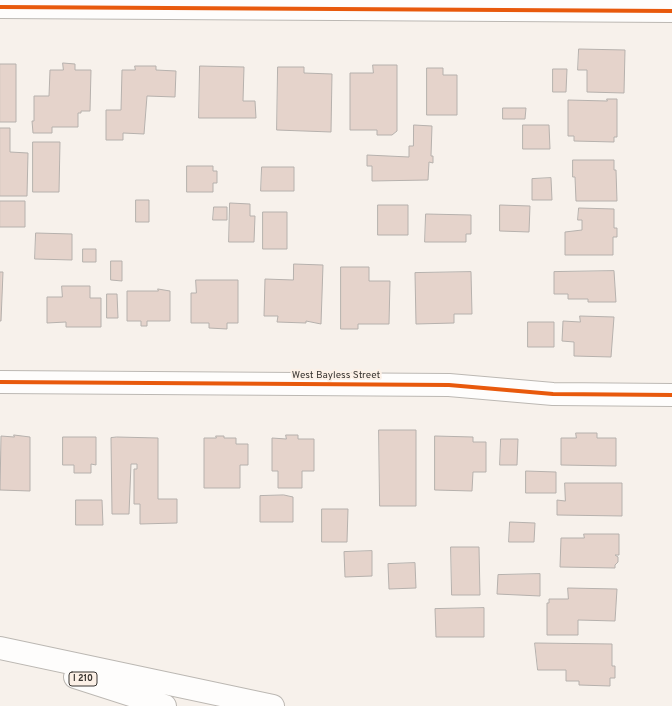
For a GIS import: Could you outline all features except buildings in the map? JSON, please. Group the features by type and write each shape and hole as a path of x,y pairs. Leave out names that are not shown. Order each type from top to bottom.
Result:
{"main road":[{"path":"0,6 672,11"},
{"name":"West Bayless Street","path":"0,382 449,385 554,394 672,395"},
{"path":"0,648 273,706"},
{"name":"I 210","path":"0,653 165,706"}],"cycle path":[{"path":"0,7 672,11"},
{"path":"0,382 449,385 553,394 672,395"}]}
